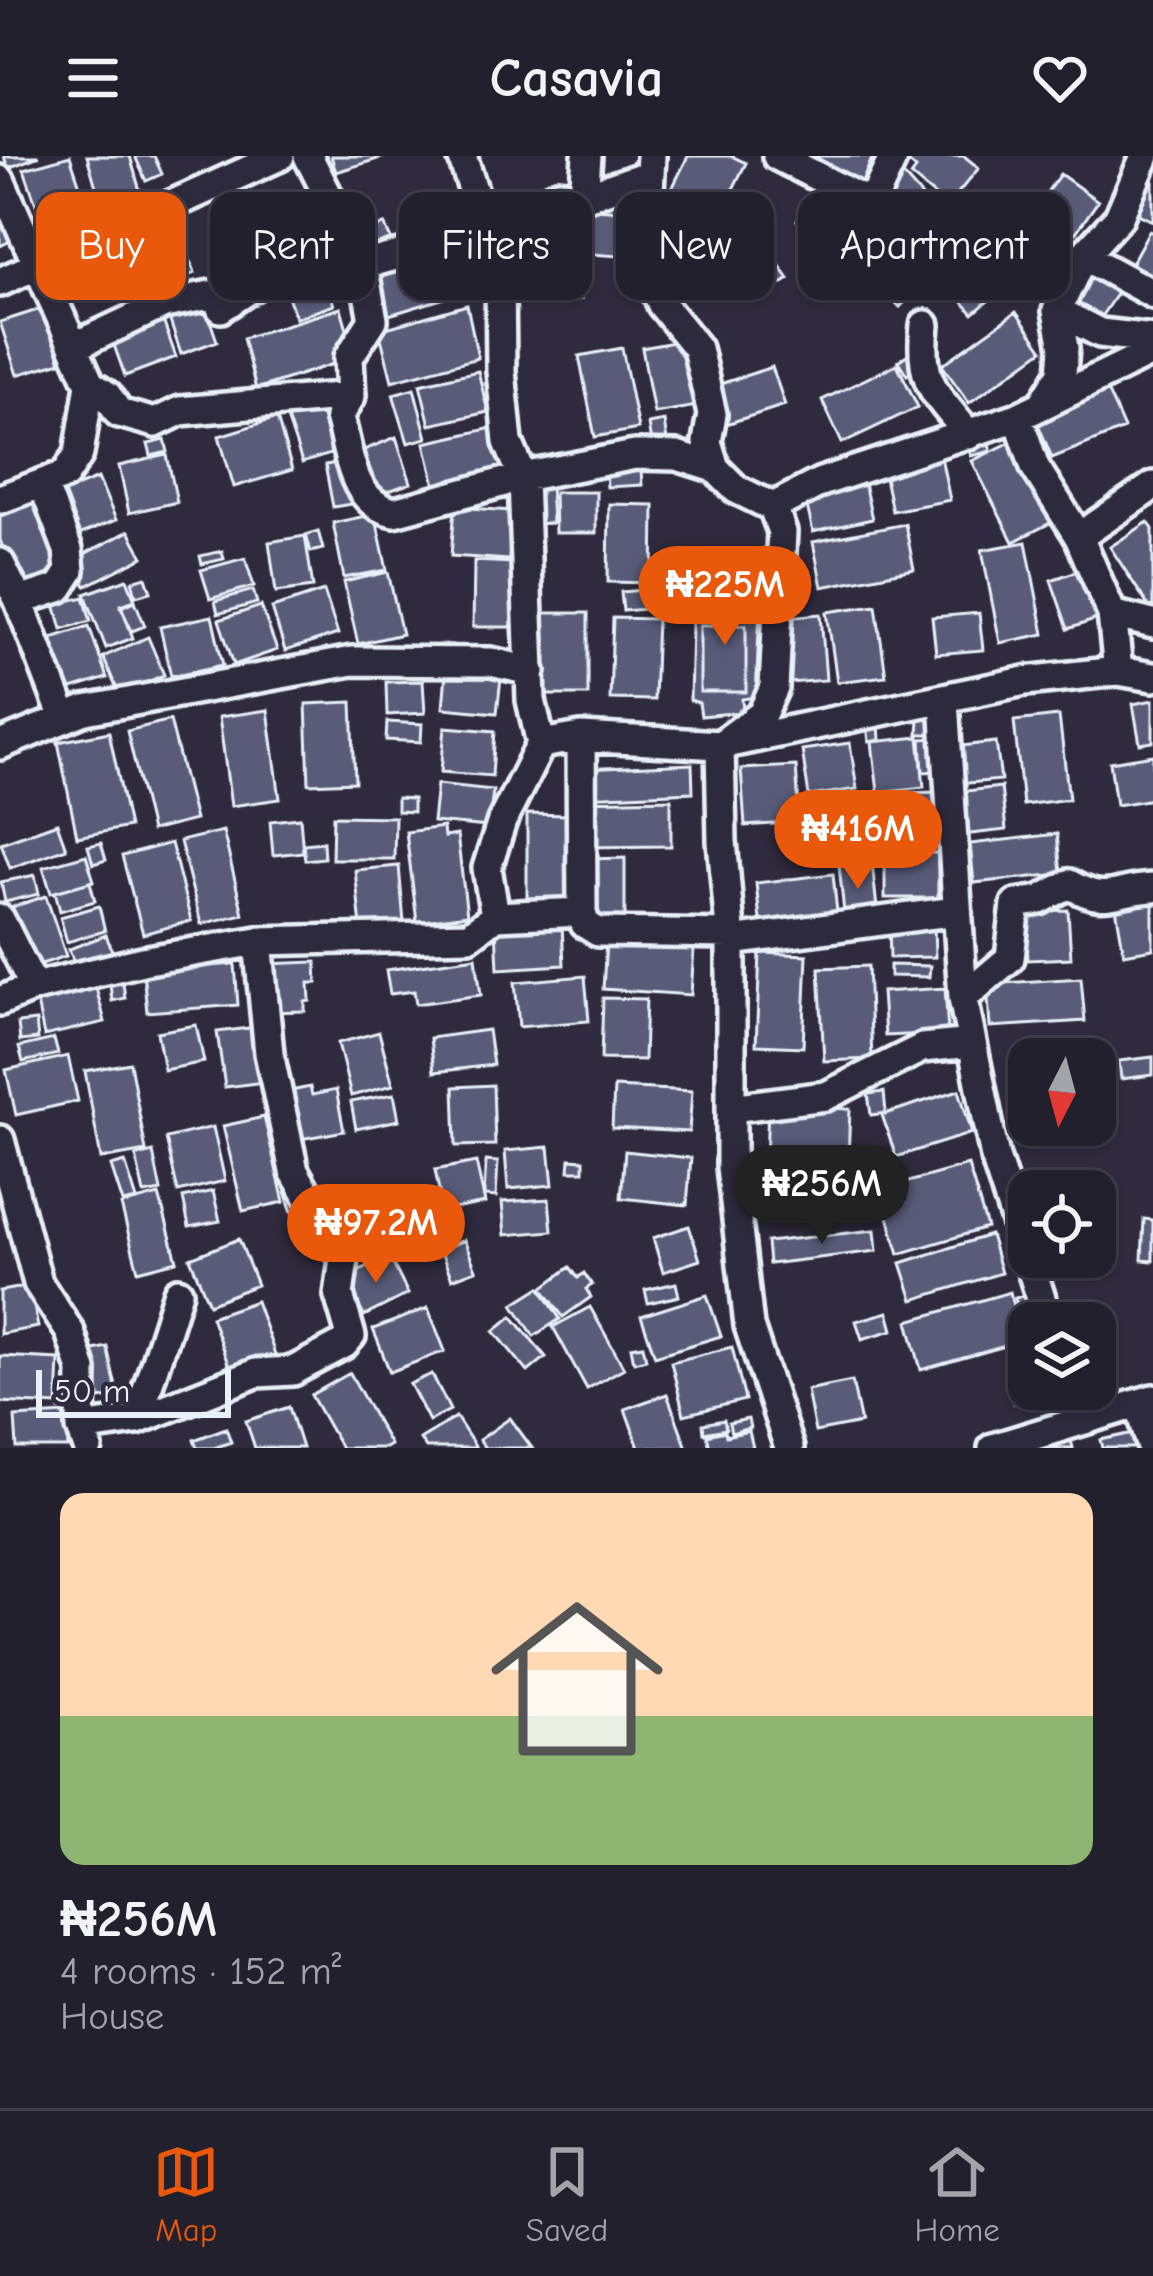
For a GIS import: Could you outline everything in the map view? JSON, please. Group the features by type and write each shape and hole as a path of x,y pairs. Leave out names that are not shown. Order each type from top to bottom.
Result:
{"street":[{"path":"186,198 280,156"},
{"path":"308,156 326,192"},
{"path":"462,156 474,192"},
{"path":"584,192 586,156"},
{"path":"776,156 863,200 876,194 894,156"},
{"path":"1145,156 1119,217 1083,256 1057,311 1064,348 1062,373 1030,411 1035,467 1079,536 1115,642 1153,677"},
{"path":"592,193 651,165 645,265 662,305 697,348 712,414 707,442 715,468"},
{"path":"1,185 36,258"},
{"path":"1083,256 1153,294"},
{"path":"0,282 36,265"},
{"path":"75,346 182,299 210,295"},
{"path":"0,499 65,475 79,454 90,384 55,300"},
{"path":"60,300 60,312"},
{"path":"368,300 373,320 349,357 351,396 339,417 362,495 376,508 394,512 523,477 635,455 676,456 715,468 736,489 773,506 782,532 775,688 762,714 720,746"},
{"path":"495,916 487,868 502,820 541,744 531,700 523,477 508,442 501,300"},
{"path":"1057,311 1100,333 1153,339"},
{"path":"925,325 922,368 932,389 970,435"},
{"path":"773,506 821,482 1030,411 1153,351"},
{"path":"90,384 107,395 119,413 155,423 180,412 351,396"},
{"path":"19,601 59,588 70,571 68,550 43,484"},
{"path":"1079,536 1153,486"},
{"path":"0,563 64,718"},
{"path":"541,744 580,737 720,746 1024,681 1153,626"},
{"path":"0,745 85,710 352,662 491,662 531,671"},
{"path":"944,700 963,998 995,1156 1042,1302"},
{"path":"580,737 582,912 585,924 598,932 731,937 956,911"},
{"path":"720,746 731,937 731,1167 749,1326 789,1448"},
{"path":"963,998 1010,958 1016,904 1040,900 1069,884 1090,897 1115,898 1132,889 1153,888"},
{"path":"0,1001 34,987 142,961 258,941 469,936 495,916 582,912"},
{"path":"0,920 34,987"},
{"path":"0,1140 38,1283 70,1332 82,1370 85,1438 256,1373 293,1371 344,1344 351,1336 340,1295 344,1259 294,1171 269,1053 258,941"},
{"path":"731,1108 826,1096 922,1048 971,1043"},
{"path":"137,1420 178,1292"},
{"path":"993,1448 1146,1401 1152,1448"},
{"path":"1075,1410 1078,1421"}],"building":[{"path":"4,156 39,156 8,168"},
{"path":"70,156 82,192 36,192 36,204 24,169"},
{"path":"87,156 130,156 140,191 97,192"},
{"path":"135,156 154,156 162,174 146,181"},
{"path":"331,156 387,156 336,172"},
{"path":"688,156 731,156 746,163 732,192 670,192"},
{"path":"790,156 873,156 860,187"},
{"path":"911,156 964,156 979,168 959,192 930,192 911,176 916,169 907,161"},
{"path":"1153,172 1153,221 1132,211"},
{"path":"1060,174 1098,201 1070,241 1070,192 1047,192"},
{"path":"903,175 918,192 883,192"},
{"path":"816,183 832,192 811,192"},
{"path":"592,209 616,211 616,256 592,254"},
{"path":"0,214 14,239 0,246"},
{"path":"384,224 391,239 375,246 375,228"},
{"path":"1149,231 1153,233 1153,285 1127,271"},
{"path":"186,249 195,273 186,276"},
{"path":"774,257 789,279 774,289"},
{"path":"399,263 399,300 438,300 389,315 376,270"},
{"path":"1087,265 1121,287 1096,324 1062,302 1070,300 1070,290"},
{"path":"203,300 217,341 181,354 167,312"},
{"path":"289,300 332,300 334,305 296,318"},
{"path":"961,300 989,300 973,314"},
{"path":"467,305 478,358 392,381 379,330"},
{"path":"44,308 61,362 17,375 0,322"},
{"path":"341,308 355,357 256,389 243,338"},
{"path":"1016,312 1043,350 969,403 942,365"},
{"path":"161,315 176,357 125,376 110,334"},
{"path":"684,340 697,406 654,413 642,348"},
{"path":"622,348 638,429 595,437 579,356"},
{"path":"908,354 917,368 907,375 898,361"},
{"path":"897,364 918,407 842,443 822,400"},
{"path":"772,367 785,405 723,425 711,387"},
{"path":"478,371 488,412 430,425 420,384"},
{"path":"414,388 427,438 408,443 393,394"},
{"path":"1107,390 1124,429 1052,458 1036,419"},
{"path":"324,402 340,451 302,463 286,415"},
{"path":"277,418 292,470 234,487 219,436"},
{"path":"664,421 667,441 651,443 648,424"},
{"path":"492,428 502,470 435,485 425,443"},
{"path":"396,437 411,483 369,498 354,454"},
{"path":"987,437 991,451 971,456 967,443"},
{"path":"165,440 168,452 151,456 148,444"},
{"path":"1011,442 1052,522 1013,542 972,461"},
{"path":"167,455 177,502 129,513 119,466"},
{"path":"941,457 950,500 892,511 883,468"},
{"path":"349,461 357,503 333,507 325,465"},
{"path":"641,470 642,485 607,487 606,471"},
{"path":"98,478 116,520 71,538 54,496"},
{"path":"863,479 872,519 813,532 804,493"},
{"path":"532,483 550,483 552,523 534,524"},
{"path":"554,492 596,492 596,533 555,533"},
{"path":"36,497 66,575 20,592 0,540 0,510"},
{"path":"609,504 654,505 653,583 608,582"},
{"path":"455,507 512,511 509,560 451,556"},
{"path":"375,514 387,570 344,578 333,523"},
{"path":"1148,522 1153,529 1153,613 1110,547"},
{"path":"905,524 914,569 822,587 813,542"},
{"path":"129,531 143,557 86,586 73,560"},
{"path":"318,531 323,549 311,552 306,535"},
{"path":"305,536 313,587 276,592 269,542"},
{"path":"1026,542 1044,634 1000,643 982,550"},
{"path":"222,551 224,559 202,564 200,556"},
{"path":"245,558 254,586 210,599 201,570"},
{"path":"474,561 513,563 512,627 473,627"},
{"path":"1086,568 1103,617 1068,629 1051,580"},
{"path":"388,572 402,634 358,644 344,582"},
{"path":"146,577 151,592 136,596 132,581"},
{"path":"127,579 135,600 121,605 133,638 106,648 85,594"},
{"path":"761,585 756,697 742,699 743,712 701,716 699,703 690,700 693,588"},
{"path":"675,587 677,606 623,611 621,592"},
{"path":"253,590 257,603 218,614 215,601"},
{"path":"324,591 338,634 285,651 272,608"},
{"path":"84,597 91,621 62,629 55,604"},
{"path":"135,601 145,626 132,631 121,607"},
{"path":"876,605 886,676 837,682 827,612"},
{"path":"261,606 277,650 234,665 219,620"},
{"path":"541,613 588,613 588,695 541,695"},
{"path":"979,613 983,650 936,654 932,617"},
{"path":"821,614 826,680 790,683 785,617"},
{"path":"212,616 223,665 171,676 160,627"},
{"path":"613,618 657,619 654,700 610,699"},
{"path":"700,625 746,625 746,692 700,692"},
{"path":"89,626 107,678 62,692 45,640"},
{"path":"148,637 164,675 119,694 103,657"},
{"path":"446,673 501,678 497,713 443,708"},
{"path":"423,681 425,713 387,715 386,682"},
{"path":"1153,700 1153,742 1140,744 1133,704"},
{"path":"352,702 355,782 309,784 306,704"},
{"path":"268,710 280,799 231,806 219,717"},
{"path":"1059,716 1069,799 1023,805 1014,721"},
{"path":"919,718 934,719 934,734 918,734"},
{"path":"170,720 195,820 151,831 127,731"},
{"path":"387,722 422,724 421,742 386,740"},
{"path":"879,724 880,740 869,742 867,725"},
{"path":"445,727 495,731 492,776 441,772"},
{"path":"109,732 129,827 77,837 58,742"},
{"path":"919,737 924,787 878,792 872,742"},
{"path":"936,738 938,771 923,772 921,739"},
{"path":"996,742 1001,780 957,784 953,747"},
{"path":"850,743 857,789 809,796 802,750"},
{"path":"1153,755 1153,799 1116,805 1110,762"},
{"path":"692,764 693,792 584,797 583,769"},
{"path":"796,766 800,822 745,826 741,769"},
{"path":"437,784 493,790 489,827 433,822"},
{"path":"1001,787 1006,830 962,835 957,792"},
{"path":"935,792 937,840 881,842 880,794"},
{"path":"855,795 858,812 813,817 811,800"},
{"path":"397,798 413,799 413,812 397,811"},
{"path":"671,799 671,846 583,847 582,801"},
{"path":"527,814 570,815 569,909 527,909"},
{"path":"867,814 871,851 817,856 813,820"},
{"path":"333,816 395,817 394,859 332,859"},
{"path":"300,818 303,852 273,855 270,821"},
{"path":"57,823 66,848 10,868 1,843"},
{"path":"443,827 444,837 457,835 467,915 417,922 406,832"},
{"path":"223,831 243,914 201,924 180,841"},
{"path":"1057,834 1061,874 974,883 970,844"},
{"path":"323,842 324,858 305,860 303,844"},
{"path":"101,843 106,860 93,864 88,846"},
{"path":"171,843 191,921 143,934 122,856"},
{"path":"885,853 938,853 938,898 885,898"},
{"path":"86,855 94,881 51,893 43,867"},
{"path":"625,858 625,918 586,917 586,859"},
{"path":"872,862 878,918 845,922 839,865"},
{"path":"399,866 404,923 361,927 355,870"},
{"path":"833,874 838,922 761,930 756,883"},
{"path":"35,875 39,894 5,902 1,882"},
{"path":"90,882 95,901 60,911 55,892"},
{"path":"46,896 66,956 26,969 6,909"},
{"path":"1153,902 1153,949 1124,954 1116,908"},
{"path":"99,906 105,931 67,942 60,917"},
{"path":"1068,910 1071,958 1028,960 1025,912"},
{"path":"562,925 564,965 498,969 496,928"},
{"path":"934,925 935,957 890,958 889,927"},
{"path":"106,935 113,953 76,967 69,949"},
{"path":"606,942 694,948 691,995 603,989"},
{"path":"760,953 807,955 803,1047 756,1045"},
{"path":"476,957 481,995 416,1004 414,991 390,994 386,970"},
{"path":"316,962 317,983 309,983 305,1011 266,1012 264,964"},
{"path":"235,964 238,1005 147,1012 143,971"},
{"path":"890,965 930,966 929,977 890,976"},
{"path":"868,966 872,1059 824,1061 819,968"},
{"path":"122,975 125,998 112,1001 109,976"},
{"path":"585,976 589,1021 519,1027 515,982"},
{"path":"1081,978 1085,1021 990,1027 987,984"},
{"path":"95,984 105,1022 44,1036 36,998"},
{"path":"945,988 948,1033 885,1036 882,992"},
{"path":"603,998 646,999 644,1060 601,1059"},
{"path":"36,1021 38,1039 20,1041 18,1023"},
{"path":"196,1025 204,1062 164,1070 157,1032"},
{"path":"257,1027 264,1082 225,1087 217,1032"},
{"path":"488,1030 493,1065 434,1072 430,1038"},
{"path":"379,1032 393,1085 351,1096 338,1043"},
{"path":"54,1039 58,1054 23,1062 19,1047"},
{"path":"68,1056 78,1101 16,1115 6,1070"},
{"path":"1153,1057 1153,1075 1121,1079 1119,1061"},
{"path":"130,1063 146,1151 101,1159 85,1071"},
{"path":"493,1085 495,1145 456,1146 454,1087"},
{"path":"310,1087 312,1095 336,1090 344,1131 295,1140 286,1092"},
{"path":"614,1087 692,1091 689,1132 612,1128"},
{"path":"959,1090 972,1133 896,1157 882,1115"},
{"path":"884,1092 886,1113 871,1115 868,1094"},
{"path":"394,1094 399,1120 356,1129 351,1102"},
{"path":"768,1106 850,1109 848,1161 766,1159"},
{"path":"264,1117 284,1202 243,1211 223,1126"},
{"path":"213,1127 225,1181 178,1192 166,1138"},
{"path":"549,1147 553,1185 508,1189 505,1151"},
{"path":"625,1151 691,1158 687,1205 621,1198"},
{"path":"153,1152 161,1191 144,1194 136,1156"},
{"path":"570,1159 584,1160 584,1171 569,1171"},
{"path":"486,1161 498,1162 496,1197 484,1196"},
{"path":"125,1162 137,1200 123,1203 111,1166"},
{"path":"476,1162 485,1203 443,1211 435,1170"},
{"path":"831,1165 875,1168 873,1197 829,1194"},
{"path":"968,1165 987,1228 899,1254 880,1190"},
{"path":"296,1188 303,1208 292,1212 285,1192"},
{"path":"213,1191 220,1221 189,1227 183,1198"},
{"path":"159,1195 177,1261 138,1271 121,1205"},
{"path":"549,1199 552,1231 505,1235 502,1202"},
{"path":"1144,1219 1153,1220 1153,1261 1142,1260"},
{"path":"689,1226 700,1260 663,1272 653,1238"},
{"path":"875,1230 877,1251 769,1264 767,1242"},
{"path":"990,1235 1001,1273 913,1300 901,1263"},
{"path":"239,1239 257,1285 209,1304 190,1258"},
{"path":"464,1240 476,1270 452,1279 440,1250"},
{"path":"389,1256 408,1294 364,1316 344,1278"},
{"path":"570,1267 578,1278 584,1273 592,1285 586,1289 591,1297 563,1317 542,1288"},
{"path":"676,1283 679,1296 648,1303 645,1290"},
{"path":"30,1286 38,1327 0,1334 0,1291"},
{"path":"540,1287 560,1319 534,1336 513,1304"},
{"path":"1010,1292 1013,1302 1008,1302 1008,1345 921,1370 908,1321"},
{"path":"707,1295 721,1336 655,1356 641,1316"},
{"path":"256,1301 276,1357 231,1372 211,1317"},
{"path":"590,1307 624,1368 587,1389 553,1327"},
{"path":"428,1308 445,1351 390,1372 373,1329"},
{"path":"888,1312 893,1330 862,1339 856,1321"},
{"path":"512,1316 546,1357 528,1372 494,1331"},
{"path":"643,1345 646,1359 634,1362 631,1347"},
{"path":"107,1347 118,1395 100,1399 89,1351"},
{"path":"732,1347 745,1400 684,1415 671,1362"},
{"path":"0,1356 59,1359 57,1405 0,1402"},
{"path":"350,1373 390,1445 385,1448 341,1448 311,1395"},
{"path":"432,1374 450,1410 429,1421 410,1384"},
{"path":"852,1381 861,1423 815,1432 807,1390"},
{"path":"61,1386 77,1387 76,1411 60,1410"},
{"path":"667,1394 687,1448 639,1448 625,1409"},
{"path":"289,1407 302,1448 255,1448 246,1421"},
{"path":"66,1414 68,1448 17,1448 15,1417"},
{"path":"456,1417 476,1448 426,1448 420,1439"},
{"path":"510,1418 532,1448 485,1448 479,1440"},
{"path":"748,1419 750,1428 731,1433 729,1423"},
{"path":"724,1420 726,1429 704,1433 703,1424"},
{"path":"226,1428 231,1442 197,1448 194,1440"},
{"path":"725,1431 726,1436 749,1431 753,1448 710,1448 707,1435"},
{"path":"1138,1432 1141,1448 1103,1448 1101,1440"},
{"path":"1071,1440 1073,1448 1019,1448"}]}
